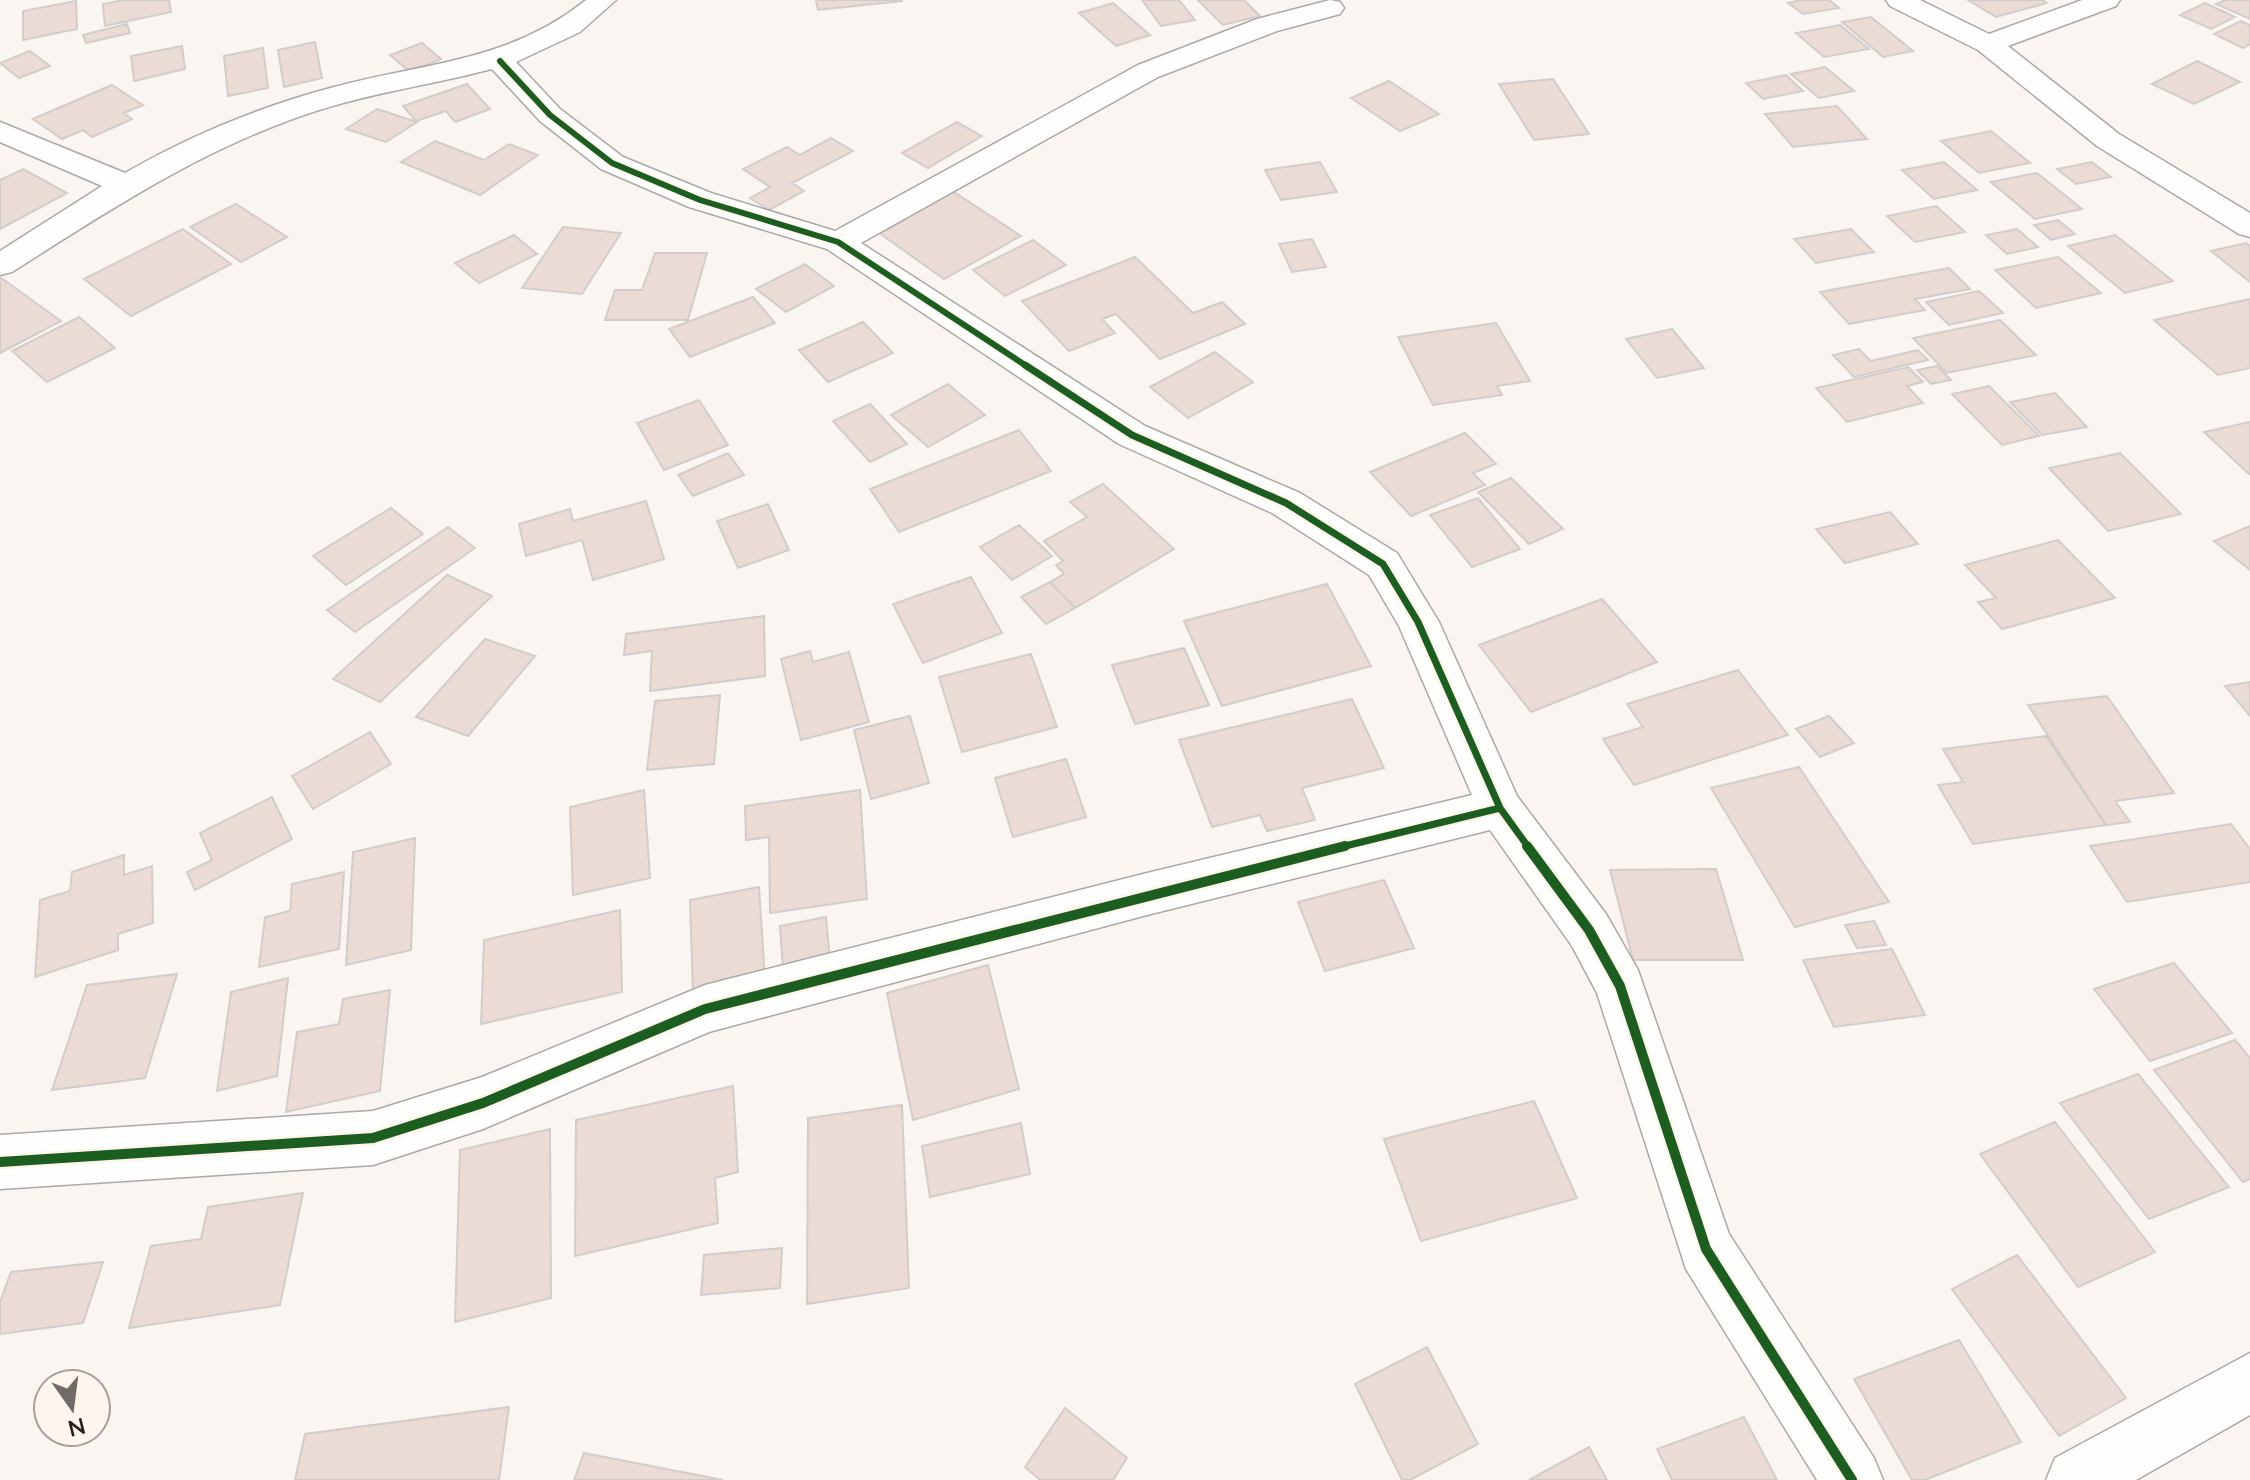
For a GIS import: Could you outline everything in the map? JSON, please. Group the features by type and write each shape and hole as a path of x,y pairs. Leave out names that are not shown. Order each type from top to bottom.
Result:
{"street":[{"path":"0,265 128,186 192,151 308,104 500,61 565,32 603,0"},
{"path":"1899,0 1988,44 2108,140 2250,227"},
{"path":"1988,44 2107,0"},
{"path":"838,242 1148,71 1267,25 1330,8"},
{"path":"500,61 550,115 612,163 700,200 838,242 1132,435 1286,503 1383,564 1418,622 1500,808 1589,930 1620,986 1706,1249 1852,1480"},
{"path":"0,131 128,186"},
{"path":"0,1162 373,1138 483,1103 705,1009 1147,894 1500,808"},
{"path":"2077,1480 2250,1382"}],"building":[{"path":"123,0 169,0 171,12 105,26 103,4"},
{"path":"816,0 902,0 902,1 818,10"},
{"path":"1142,0 1179,0 1195,20 1161,26"},
{"path":"1198,0 1244,0 1260,16 1223,25"},
{"path":"1829,0 1839,8 1803,14 1788,3"},
{"path":"1968,0 2042,0 2047,3 1996,17"},
{"path":"2225,0 2250,0 2250,19 2216,4"},
{"path":"76,1 77,29 23,40 23,11"},
{"path":"1113,3 1150,35 1116,46 1079,13"},
{"path":"2205,3 2235,17 2211,29 2180,15"},
{"path":"1871,17 1913,51 1883,57 1842,22"},
{"path":"2241,21 2250,25 2250,44 2243,48 2214,34"},
{"path":"127,24 130,33 86,43 83,35"},
{"path":"1840,25 1869,49 1824,57 1796,33"},
{"path":"315,42 322,78 284,87 278,50"},
{"path":"422,43 441,59 410,72 390,55"},
{"path":"182,46 185,69 134,81 131,56"},
{"path":"263,48 268,88 228,96 224,56"},
{"path":"30,51 50,66 19,78 0,63"},
{"path":"2197,61 2240,82 2194,104 2152,84"},
{"path":"1825,67 1854,91 1819,98 1791,74"},
{"path":"1786,75 1803,91 1763,99 1746,83"},
{"path":"1553,79 1589,134 1534,140 1499,84"},
{"path":"1389,81 1439,114 1400,131 1351,98"},
{"path":"467,84 490,109 455,122 446,111 416,121 403,106"},
{"path":"112,85 143,105 124,113 132,119 92,137 83,130 62,139 33,119"},
{"path":"1837,106 1867,139 1793,147 1765,114"},
{"path":"377,109 417,122 386,142 346,129"},
{"path":"957,122 982,136 928,168 902,153"},
{"path":"1991,131 2030,163 1979,173 1941,141"},
{"path":"831,138 853,151 792,183 804,191 769,210 750,198 770,187 743,169 787,147 800,155"},
{"path":"435,141 484,160 509,144 538,155 480,195 401,162"},
{"path":"1320,162 1337,192 1281,200 1265,170"},
{"path":"1944,162 1977,190 1934,199 1902,170"},
{"path":"2092,162 2111,177 2076,184 2057,169"},
{"path":"23,169 67,193 0,229 0,180"},
{"path":"2037,173 2082,209 2035,219 1991,182"},
{"path":"948,188 1021,236 944,279 879,233 903,221 895,216"},
{"path":"236,204 287,237 241,262 190,227"},
{"path":"1936,206 1965,232 1915,242 1887,216"},
{"path":"2058,220 2075,234 2051,240 2034,225"},
{"path":"563,227 621,233 582,294 522,288"},
{"path":"183,229 231,264 131,316 84,279"},
{"path":"1851,229 1874,252 1816,263 1794,239"},
{"path":"2017,229 2038,247 2007,254 1986,235"},
{"path":"514,235 537,254 479,283 455,263"},
{"path":"2115,235 2173,281 2125,293 2068,246"},
{"path":"1312,239 1326,267 1292,272 1279,244"},
{"path":"1033,240 1066,265 1005,296 973,270"},
{"path":"2246,243 2250,246 2250,282 2211,251"},
{"path":"655,253 707,253 688,320 605,320 615,290 642,290"},
{"path":"1135,257 1193,313 1222,302 1245,324 1160,359 1116,314 1102,319 1115,333 1069,351 1022,301"},
{"path":"2058,257 2101,293 2036,308 1995,270"},
{"path":"805,264 834,286 786,312 756,289"},
{"path":"1949,268 1970,289 1915,299 1925,310 1849,324 1820,292"},
{"path":"0,277 61,321 0,353"},
{"path":"1979,291 2003,313 1949,325 1926,302"},
{"path":"753,297 775,323 690,357 669,329"},
{"path":"2250,299 2250,368 2218,375 2154,320"},
{"path":"79,317 115,348 47,382 12,351"},
{"path":"2000,320 2036,355 1947,373 1913,338"},
{"path":"863,322 893,353 828,382 799,350"},
{"path":"1496,323 1530,381 1497,386 1502,395 1433,405 1398,337"},
{"path":"1672,329 1704,368 1657,378 1626,339"},
{"path":"1859,349 1871,361 1918,350 1928,360 1854,377 1833,355"},
{"path":"1215,352 1253,382 1188,418 1150,387"},
{"path":"1937,366 1951,380 1931,384 1917,370"},
{"path":"1908,367 1923,382 1907,386 1923,403 1847,422 1816,388"},
{"path":"948,384 985,415 928,447 891,415"},
{"path":"1989,386 2039,436 2002,445 1952,394"},
{"path":"2055,393 2087,427 2042,435 2010,402"},
{"path":"699,400 728,445 664,470 637,423"},
{"path":"870,404 907,444 870,462 833,421"},
{"path":"2250,422 2250,474 2249,474 2204,432"},
{"path":"1019,430 1051,471 899,532 870,489"},
{"path":"1465,433 1496,464 1473,473 1485,485 1411,516 1370,472"},
{"path":"728,453 744,475 693,496 678,475"},
{"path":"2120,453 2181,514 2108,531 2049,468"},
{"path":"1511,478 1563,529 1529,544 1478,492"},
{"path":"1103,484 1174,549 1075,608 1050,582 1064,574 1056,565 1063,561 1044,541 1087,517 1070,502"},
{"path":"1478,498 1520,549 1472,567 1430,515"},
{"path":"646,501 664,559 593,580 582,540 526,556 519,524 570,509 573,521"},
{"path":"768,504 789,550 738,568 717,521"},
{"path":"391,508 423,534 346,585 313,556"},
{"path":"1890,512 1918,544 1845,563 1816,529"},
{"path":"1019,525 1052,556 1012,580 980,547"},
{"path":"2250,526 2250,570 2214,541"},
{"path":"448,527 475,548 355,632 327,610"},
{"path":"2058,540 2115,598 2002,629 1978,602 1996,598 1965,565"},
{"path":"447,575 492,596 380,702 333,679"},
{"path":"971,577 1002,633 923,663 893,604"},
{"path":"1050,582 1075,608 1046,624 1021,597"},
{"path":"1327,584 1371,666 1222,706 1184,621"},
{"path":"1602,599 1657,662 1531,712 1479,645"},
{"path":"764,616 765,676 650,691 652,651 624,655 626,634"},
{"path":"485,639 535,656 468,736 416,717"},
{"path":"1184,648 1209,705 1135,724 1112,665"},
{"path":"810,651 813,662 849,652 869,722 801,740 781,659"},
{"path":"1031,654 1057,727 962,752 939,677"},
{"path":"1738,670 1788,735 1634,785 1603,739 1643,727 1627,704"},
{"path":"2250,682 2250,716 2225,686"},
{"path":"720,695 714,764 647,770 655,701"},
{"path":"2107,696 2174,793 2115,801 2130,822 2106,825 2028,705"},
{"path":"1352,699 1384,768 1302,788 1315,820 1267,831 1260,815 1212,827 1179,740"},
{"path":"910,716 929,783 871,799 854,730"},
{"path":"1829,716 1854,743 1820,757 1796,729"},
{"path":"370,732 391,764 313,809 292,776"},
{"path":"2046,736 2106,825 1973,844 1938,785 1963,782 1943,749"},
{"path":"1066,759 1086,817 1013,837 995,778"},
{"path":"1799,767 1889,902 1795,927 1711,788"},
{"path":"644,790 650,878 573,895 570,807"},
{"path":"860,790 867,899 770,913 769,837 746,840 745,806"},
{"path":"272,797 292,839 195,890 187,872 212,860 200,833"},
{"path":"2231,824 2250,849 2250,882 2127,902 2090,846"},
{"path":"415,838 411,950 346,965 353,852"},
{"path":"124,855 124,875 152,866 153,923 118,934 118,950 35,977 40,900 70,891 72,872"},
{"path":"1716,869 1743,960 1633,960 1610,870"},
{"path":"344,872 339,949 259,967 265,917 290,911 292,884"},
{"path":"1384,880 1414,948 1325,971 1298,902"},
{"path":"759,887 765,980 693,995 690,900"},
{"path":"620,910 622,992 481,1024 484,940"},
{"path":"826,917 830,961 783,969 780,926"},
{"path":"1874,921 1886,945 1857,948 1845,925"},
{"path":"1892,949 1925,1015 1834,1027 1803,960"},
{"path":"2174,963 2232,1033 2150,1061 2094,989"},
{"path":"988,965 1019,1089 913,1120 887,993"},
{"path":"177,974 145,1078 52,1090 87,985"},
{"path":"288,978 277,1076 217,1091 231,992"},
{"path":"390,990 380,1091 286,1112 297,1032 339,1024 343,999"},
{"path":"2235,1040 2250,1058 2250,1179 2243,1182 2154,1070"},
{"path":"2138,1074 2229,1187 2149,1219 2060,1103"},
{"path":"733,1086 738,1172 715,1178 718,1223 575,1256 576,1120"},
{"path":"1534,1101 1577,1198 1421,1241 1384,1139"},
{"path":"902,1105 909,1288 807,1304 808,1118"},
{"path":"2055,1122 2155,1252 2078,1287 1980,1154"},
{"path":"1021,1123 1030,1174 930,1197 922,1146"},
{"path":"550,1129 551,1298 455,1322 460,1150"},
{"path":"303,1193 280,1305 129,1328 151,1246 201,1239 208,1207"},
{"path":"782,1248 780,1288 701,1295 704,1255"},
{"path":"2017,1255 2126,1398 2059,1436 1952,1289"},
{"path":"103,1262 83,1323 0,1334 0,1302 11,1272"},
{"path":"1959,1340 2021,1442 1925,1480 1912,1480 1854,1379"},
{"path":"1427,1347 1478,1444 1410,1480 1402,1480 1355,1384"},
{"path":"509,1407 499,1480 295,1480 305,1434"},
{"path":"1065,1408 1127,1458 1113,1480 1040,1480 1025,1467"},
{"path":"1744,1417 1777,1480 1672,1480 1657,1449"},
{"path":"1589,1447 1607,1480 1529,1480"},
{"path":"584,1453 723,1480 574,1480"}],"cycle path":[{"path":"500,61 550,115 612,163 700,200 838,242 1132,435 1286,503 1383,564 1418,622 1500,808 1589,930 1620,986 1706,1249 1852,1480"},
{"path":"0,1162 373,1138 483,1103 705,1009 1147,894 1500,808"}]}
